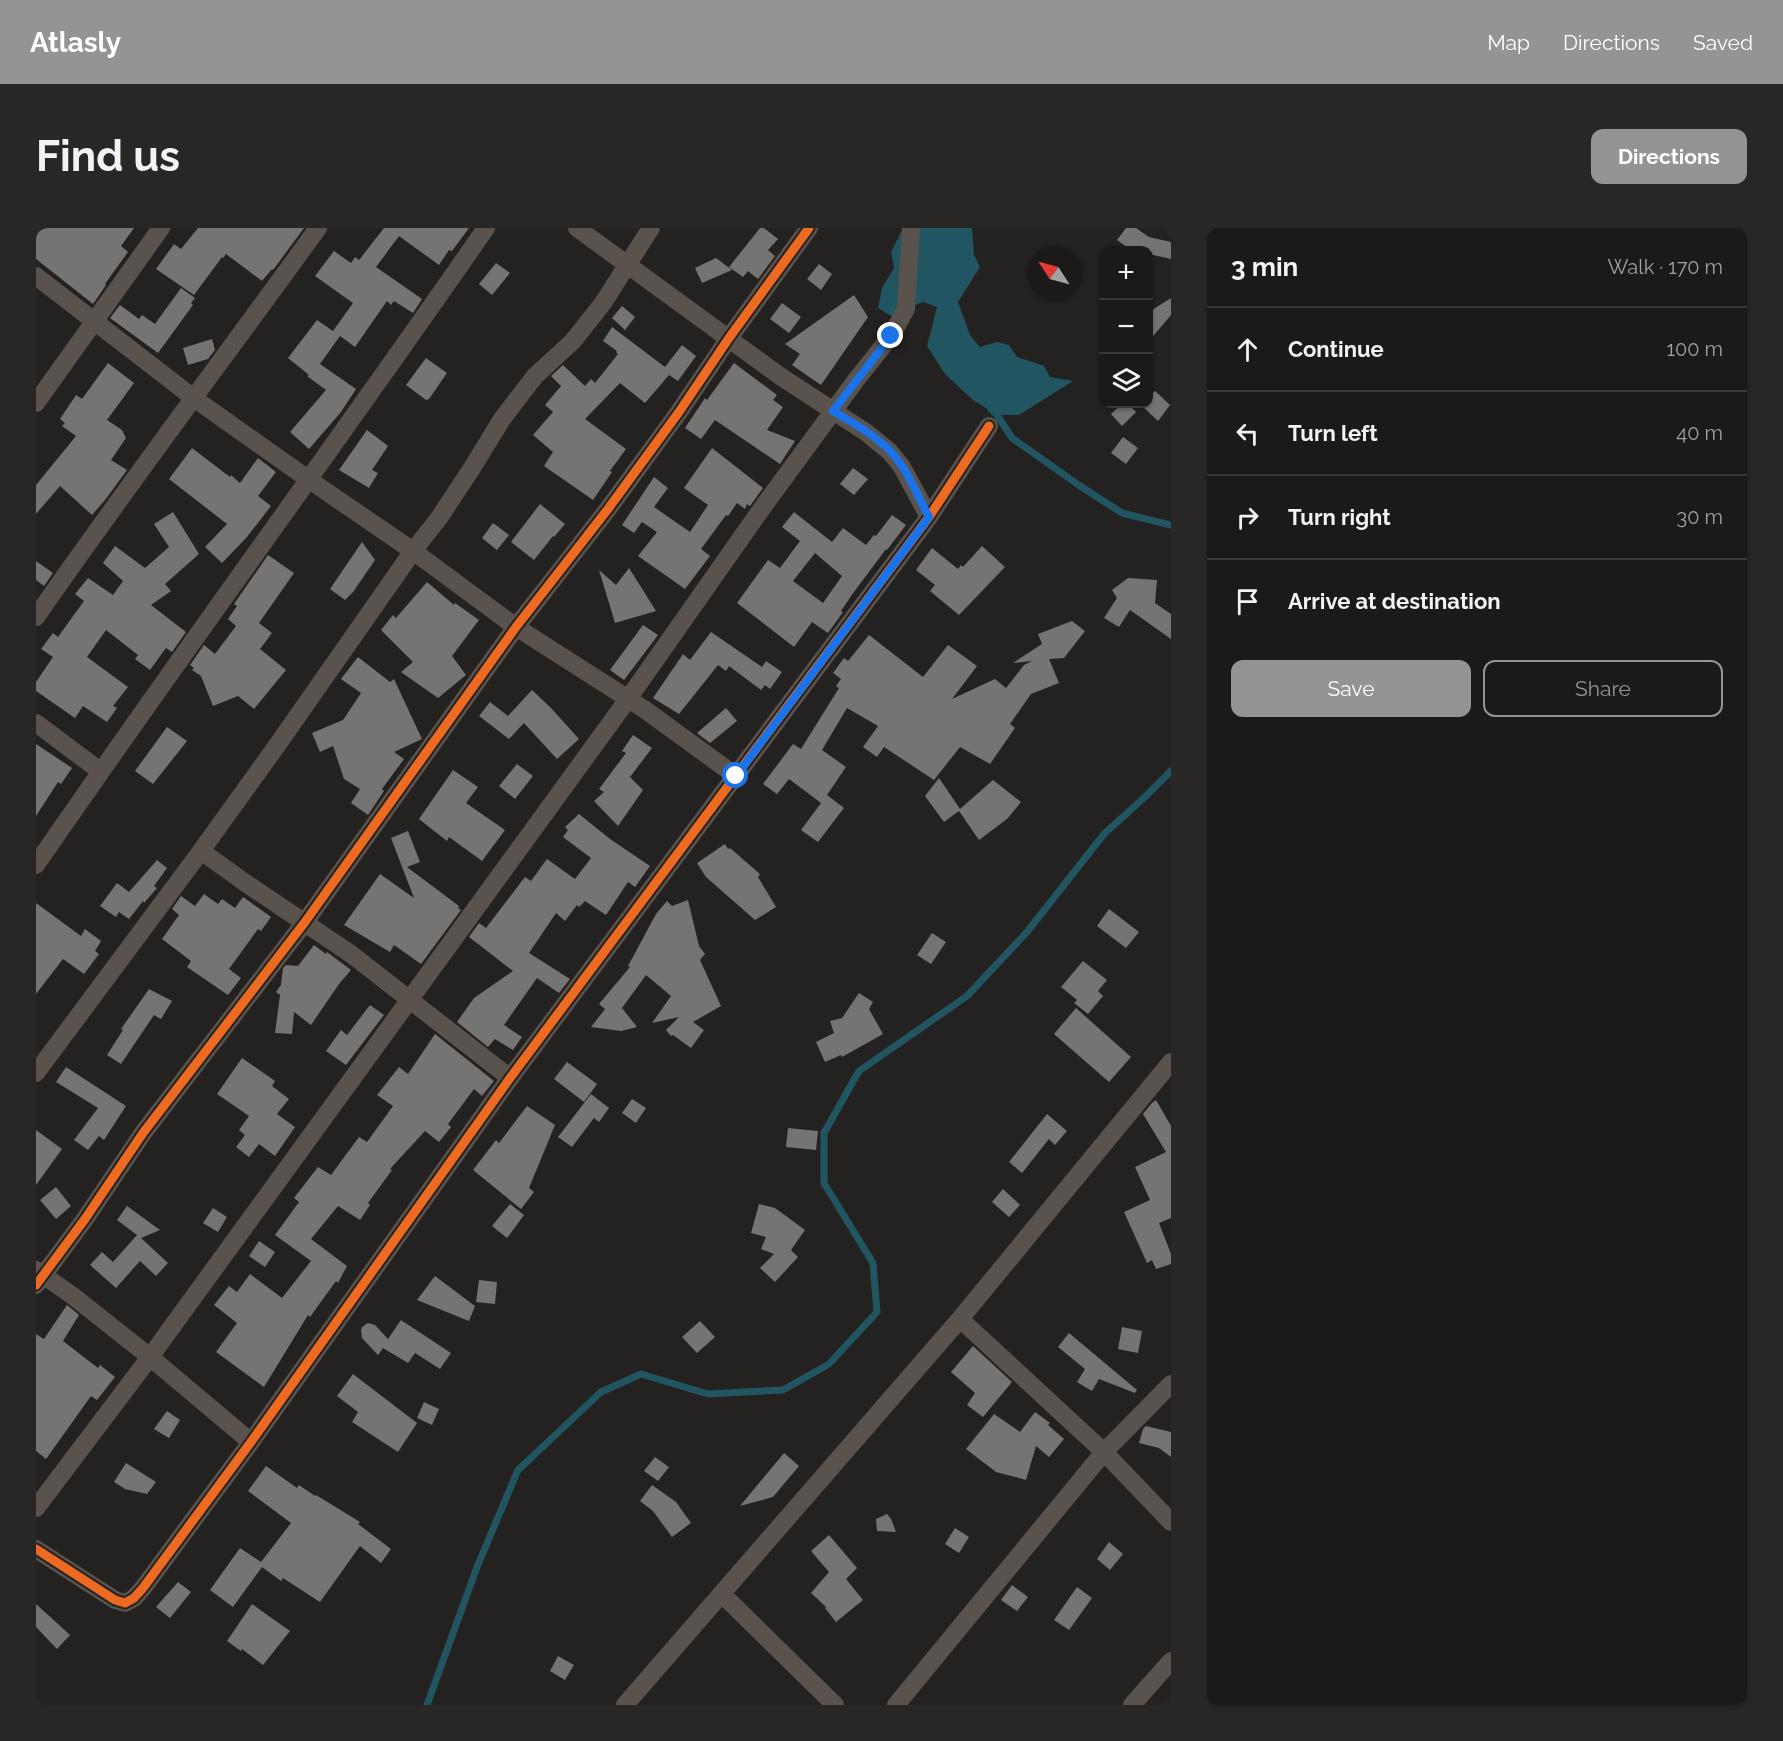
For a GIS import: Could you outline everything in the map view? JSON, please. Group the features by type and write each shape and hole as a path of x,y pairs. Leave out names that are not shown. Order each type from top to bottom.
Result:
{"street":[{"path":"36,403 161,228"},
{"path":"36,617 318,228"},
{"path":"36,865 100,771 486,228"},
{"path":"577,228 780,376 867,433 890,452 903,467 929,517"},
{"path":"36,1073 201,851 339,659 455,493 502,419 535,376 573,341 603,303 651,228"},
{"path":"250,1443 150,1357 73,1296 38,1277 85,1219 144,1133 305,922 516,627 608,509 679,412 729,338 809,228"},
{"path":"36,1508 150,1357 628,699 765,504 891,336 906,309 910,228"},
{"path":"36,276 195,399 413,551 516,627 628,699 736,776"},
{"path":"36,1549 115,1600 125,1603 134,1598 143,1588 250,1443 510,1078 929,517 989,426"},
{"path":"36,723 100,771"},
{"path":"201,851 351,954 510,1078"},
{"path":"625,1705 723,1595 1167,1074"},
{"path":"960,1319 1104,1452 1171,1522"},
{"path":"896,1705 1104,1452 1171,1384"},
{"path":"723,1595 835,1705"},
{"path":"1132,1705 1171,1661"}],"water":[{"path":"903,228 972,228 974,255 980,267 958,302 970,335 980,347 997,342 1009,345 1017,357 1044,366 1050,377 1073,381 1019,415 997,415 973,400 945,374 927,346 937,307 923,302 893,317 878,308 882,288 894,268 891,252"}],"building":[{"path":"36,228 134,228 121,246 128,252 93,304 36,259"},
{"path":"198,228 304,228 262,281 226,254 194,295 156,269 174,244 181,249"},
{"path":"384,228 469,228 439,265 399,236 376,267 422,299 413,313 394,301 391,305 387,301 355,347 340,336 320,364 356,389 341,412 309,449 290,432 326,390 288,358 317,320 333,331 353,303 315,276 334,251 351,263 355,257 359,260"},
{"path":"760,228 764,228 778,239 768,250 775,256 758,279 748,271 743,277 729,267"},
{"path":"1126,228 1136,228 1149,237 1171,242 1171,259 1153,255 1153,246 1126,246 1117,240"},
{"path":"716,258 732,270 702,283 695,268"},
{"path":"496,263 510,273 492,295 479,284"},
{"path":"819,264 832,274 821,290 807,279"},
{"path":"181,288 195,298 191,303 193,305 158,353 110,318 120,305 139,319 142,315 155,324"},
{"path":"854,295 868,317 821,385 792,365 800,354 785,344"},
{"path":"1171,298 1171,315 1153,336 1153,309"},
{"path":"782,303 801,317 789,333 770,319"},
{"path":"622,306 635,317 625,330 612,318"},
{"path":"612,327 665,367 682,345 696,356 678,381 669,375 645,403 620,383 585,419 626,449 593,500 544,466 553,452 533,435 553,412 545,405 561,386 551,376 563,365 585,386 591,379 595,383 618,354 603,341"},
{"path":"212,339 215,350 208,359 188,365 183,348"},
{"path":"426,358 447,373 426,400 406,385"},
{"path":"108,363 134,383 107,420 122,430 126,438 111,460 127,470 92,515 60,486 36,514 36,485 76,436 62,426 65,423 60,419 76,395 82,399"},
{"path":"734,363 777,395 773,400 783,407 767,430 795,441 780,464 715,420 701,439 685,428 705,398 707,400"},
{"path":"1155,391 1170,405 1158,421 1144,408 1153,408"},
{"path":"1118,408 1132,408 1136,412 1122,426 1111,414"},
{"path":"367,430 388,446 372,470 378,473 369,488 339,470"},
{"path":"1123,437 1138,448 1126,464 1111,453"},
{"path":"192,448 240,483 258,458 276,472 258,496 271,506 247,537 222,563 205,547 227,524 169,479"},
{"path":"712,448 763,488 750,506 747,504 745,509 737,503 728,516 726,515 701,549 710,556 685,589 638,556 657,532 642,522 634,533 622,525 654,477 668,488 654,507 690,532 708,505 684,488"},
{"path":"853,468 868,479 854,495 840,484"},
{"path":"540,504 565,524 534,560 511,542"},
{"path":"173,512 199,554 165,584 171,591 151,605 186,632 172,652 166,648 150,670 135,659 138,655 106,630 87,657 128,687 113,706 117,708 107,722 83,706 75,718 36,691 36,682 53,657 41,649 53,633 58,637 84,601 75,594 88,578 113,595 123,581 103,563 115,546 145,568 169,547 154,524"},
{"path":"794,512 832,542 843,528 866,545 892,515 906,525 851,596 828,633 812,622 794,647 737,603 768,560 780,568 800,541 782,527","holes":["815,553 842,576 823,603 793,581"]},
{"path":"493,523 509,535 497,550 482,538"},
{"path":"362,542 375,560 345,600 330,589"},
{"path":"982,546 1005,567 959,615 930,591 935,585 916,570 932,548 958,569 961,565 963,567"},
{"path":"268,555 294,573 259,623 272,633 260,649 286,670 254,709 238,696 213,706 201,676 192,670 194,668 190,665 204,645 215,654 236,626 228,619 237,606 234,604"},
{"path":"36,561 53,573 44,586 36,580"},
{"path":"629,568 656,611 615,623 599,570 616,585"},
{"path":"1128,578 1157,580 1155,603 1171,614 1171,639 1130,610 1119,627 1104,618 1117,598 1112,590"},
{"path":"427,582 454,605 455,603 479,620 452,656 466,675 438,698 401,672 413,662 381,630 393,615 396,618"},
{"path":"1072,621 1085,631 1064,658 1049,659 1059,683 1031,694 1010,724 1015,728 990,764 960,747 934,780 884,747 877,757 863,747 878,726 847,708 822,750 846,767 827,795 844,808 818,842 801,830 821,803 789,779 777,794 763,784 793,744 801,749 839,688 836,686 841,679 833,673 844,658 848,661 869,635 923,677 948,645 977,666 952,699 995,679 1006,688 1024,665 1032,661 1013,663 1042,644 1038,634"},
{"path":"643,625 658,635 624,680 610,670"},
{"path":"711,632 762,667 766,661 782,672 770,689 765,685 761,690 729,666 726,671 718,665 679,714 653,698 683,654 690,660"},
{"path":"358,657 390,682 394,679 422,739 394,752 404,759 382,789 384,791 368,815 351,803 360,789 344,779 333,746 320,752 312,733 343,720 361,693 341,679"},
{"path":"532,690 579,739 557,759 524,723 509,739 479,716 490,702 508,716"},
{"path":"726,708 737,721 710,743 697,733"},
{"path":"167,727 187,741 153,784 135,771"},
{"path":"633,735 652,748 630,777 643,790 618,826 594,801 604,792 599,789 626,753 622,751"},
{"path":"36,744 72,768 61,784 58,782 36,816"},
{"path":"517,764 533,776 515,799 499,786"},
{"path":"453,770 478,787 466,803 505,830 482,861 449,837 447,841 419,819"},
{"path":"939,778 960,809 993,780 1021,802 1007,819 979,840 959,811 944,822 925,796"},
{"path":"579,814 610,839 650,866 635,887 628,882 606,915 585,901 579,907 577,905 565,921 556,913 529,953 570,979 559,993 537,978 504,1025 522,1037 513,1050 495,1039 488,1047 457,1022 474,998 513,971 469,937 479,923 486,928 525,877 531,881 547,859 575,879 591,858 563,837 568,830 565,827"},
{"path":"408,831 420,862 407,867 459,906 461,910 421,964 394,945 390,952 344,925 380,874 414,898 391,838"},
{"path":"725,844 728,849 730,848 760,874 758,877 776,907 755,920 706,877 697,863"},
{"path":"157,860 167,868 154,886 157,888 129,919 119,912 116,917 100,906 117,883 129,892"},
{"path":"204,894 218,904 222,899 235,908 243,897 271,917 261,931 258,929 229,969 241,978 228,995 187,967 191,961 162,939 179,915 172,909 181,896 195,906"},
{"path":"688,900 699,946 705,954 700,960 721,1006 693,1022 704,1030 691,1048 673,1035 671,1036 666,1030 679,1017 652,1023 671,996 646,975 622,1008 637,1027 621,1031 591,1027 605,1009 599,1004 630,967 628,966 656,914 667,901 672,906"},
{"path":"36,903 81,936 85,929 101,941 95,951 99,954 84,974 63,959 36,994"},
{"path":"1109,909 1139,932 1126,948 1097,926"},
{"path":"932,933 946,942 931,964 917,955"},
{"path":"314,945 351,970 311,1025 294,1012 292,1034 275,1033 280,995 276,992 281,985 283,968 286,965 298,966"},
{"path":"1083,961 1107,980 1098,991 1103,996 1088,1014 1074,1003 1077,1000 1061,987"},
{"path":"149,989 172,1001 161,1019 154,1015 121,1064 107,1055 123,1030 121,1029"},
{"path":"859,993 873,1002 869,1009 883,1034 842,1057 841,1055 825,1062 816,1042 834,1033 830,1021 842,1018"},
{"path":"370,1005 384,1015 346,1065 326,1051 341,1030 347,1035"},
{"path":"1076,1008 1131,1057 1109,1082 1054,1034"},
{"path":"435,1034 494,1081 482,1096 474,1089 448,1124 451,1127 439,1142 425,1131 390,1169 392,1170 368,1203 370,1205 360,1220 338,1206 311,1239 347,1266 338,1283 336,1281 310,1317 308,1315 264,1387 216,1352 237,1323 214,1305 229,1286 237,1292 250,1274 282,1298 311,1261 275,1235 299,1202 294,1198 318,1167 331,1175 359,1137 367,1142 393,1106 377,1095 399,1067 408,1074"},
{"path":"242,1058 275,1081 272,1086 289,1099 277,1114 295,1127 275,1156 259,1144 249,1157 236,1147 245,1135 239,1130 249,1116 217,1094"},
{"path":"567,1062 597,1084 584,1102 554,1079"},
{"path":"66,1067 126,1106 104,1140 99,1136 88,1150 74,1140 98,1108 56,1082"},
{"path":"591,1094 609,1108 599,1122 594,1118 572,1147 558,1137"},
{"path":"632,1099 646,1108 636,1123 622,1113"},
{"path":"1156,1100 1171,1126 1171,1218 1159,1223 1171,1254 1171,1264 1156,1269 1152,1260 1147,1263 1124,1212 1150,1200 1135,1167 1166,1152 1143,1114"},
{"path":"527,1106 555,1125 529,1188 534,1192 521,1209 473,1170 496,1140 499,1143"},
{"path":"1047,1114 1067,1131 1055,1145 1049,1139 1022,1173 1009,1162"},
{"path":"788,1128 818,1131 816,1150 786,1147"},
{"path":"36,1130 62,1149 36,1185"},
{"path":"56,1187 71,1206 56,1219 40,1200"},
{"path":"1003,1189 1020,1205 1009,1217 992,1202"},
{"path":"510,1204 524,1215 507,1238 492,1226"},
{"path":"759,1204 775,1208 805,1230 791,1250 798,1257 775,1282 760,1268 774,1254 761,1249 766,1237 751,1233"},
{"path":"127,1206 160,1230 141,1238 168,1263 156,1276 140,1261 116,1288 90,1265 102,1252 113,1262 137,1235 117,1220"},
{"path":"213,1208 227,1217 218,1232 203,1223"},
{"path":"259,1241 275,1252 265,1267 249,1256"},
{"path":"435,1276 475,1306 469,1321 417,1300"},
{"path":"479,1280 497,1282 495,1304 476,1302"},
{"path":"67,1305 79,1315 63,1341 98,1368 100,1365 115,1377 97,1400 91,1396 46,1459 36,1451 36,1334 44,1339"},
{"path":"401,1320 451,1353 440,1369 415,1353 408,1363 383,1348 378,1355 362,1338 362,1327 368,1323 375,1325 388,1339"},
{"path":"700,1321 715,1337 697,1353 682,1337"},
{"path":"1122,1327 1142,1331 1138,1353 1118,1349"},
{"path":"1069,1333 1137,1390 1135,1393 1099,1379 1092,1391 1077,1382 1085,1369 1058,1347"},
{"path":"973,1346 1012,1382 983,1417 967,1405 975,1393 951,1372"},
{"path":"353,1374 417,1423 398,1452 352,1422 358,1412 337,1396"},
{"path":"424,1402 439,1409 432,1425 417,1418"},
{"path":"167,1411 180,1420 169,1438 154,1429"},
{"path":"1035,1412 1050,1423 1048,1425 1064,1439 1049,1457 1036,1446 1026,1480 996,1472 966,1449 994,1414 1020,1432"},
{"path":"1146,1426 1171,1432 1171,1457 1159,1448 1139,1443"},
{"path":"784,1453 799,1466 773,1497 740,1506"},
{"path":"655,1457 669,1467 658,1481 644,1471"},
{"path":"126,1463 156,1482 147,1494 125,1489 114,1482"},
{"path":"266,1466 297,1488 299,1485 360,1522 358,1524 391,1549 381,1563 360,1546 320,1602 283,1578 281,1581 262,1567 233,1607 210,1590 240,1548 261,1562 291,1523 248,1491"},
{"path":"652,1485 676,1502 691,1523 672,1537 653,1511 640,1501"},
{"path":"887,1514 896,1532 877,1531 876,1519"},
{"path":"955,1528 969,1537 959,1553 945,1544"},
{"path":"829,1535 857,1568 846,1579 863,1600 836,1622 826,1607 811,1593 829,1572 811,1551"},
{"path":"1109,1542 1123,1554 1110,1570 1097,1559"},
{"path":"178,1582 191,1592 170,1618 156,1607"},
{"path":"1012,1585 1028,1597 1017,1611 1001,1600"},
{"path":"1077,1587 1092,1598 1069,1630 1054,1620"},
{"path":"36,1604 70,1635 57,1649 36,1627"},
{"path":"252,1604 290,1631 263,1665 227,1641"},
{"path":"558,1656 574,1665 565,1680 550,1671"}],"waterway":[{"path":"991,409 1012,438 1080,486 1122,513 1171,525"},
{"path":"427,1705 477,1567 518,1470 601,1392 641,1374 708,1394 783,1390 829,1364 877,1312 873,1263 824,1183 824,1133 859,1071 967,996 1027,932 1104,834 1171,771"}],"cycle path":[{"path":"36,1285 85,1219 143,1133 305,922 516,627 608,509 679,412 729,338 809,228"},
{"path":"36,1549 115,1600 125,1603 134,1598 143,1588 251,1442 510,1078 929,517 989,426"}],"route":[{"path":"736,776 929,517 903,467 890,452 867,433 833,411 891,336"}]}
